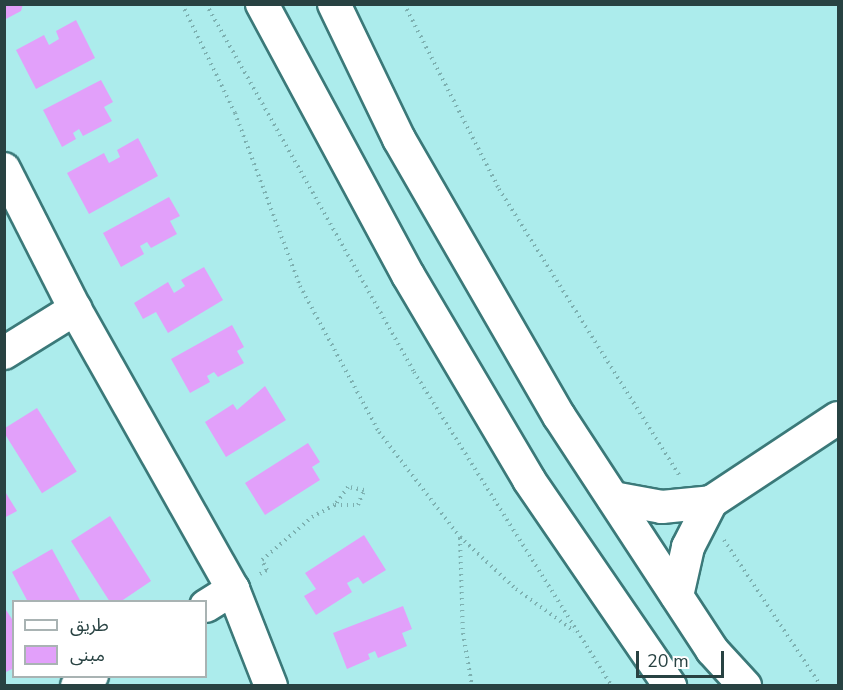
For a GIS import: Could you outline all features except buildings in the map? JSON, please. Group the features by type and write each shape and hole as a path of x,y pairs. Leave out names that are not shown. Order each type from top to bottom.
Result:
{"street":[{"path":"262,4 408,275 523,469 670,686"},
{"path":"334,4 399,139 559,416 712,650 745,686"},
{"path":"4,169 75,309 233,589 271,686"},
{"path":"4,353 75,309"},
{"path":"614,498 662,507 705,506 838,417"},
{"path":"677,596 688,547 705,506"},
{"path":"207,605 233,589"}],"path":[{"path":"182,4 235,112 323,336 379,432 460,537 516,589 578,633"},
{"path":"206,4 408,362 612,686"},
{"path":"404,4 499,189 821,686"},
{"path":"233,589 267,570 262,560 335,505 348,487 364,490 358,505 335,505"},
{"path":"460,537 463,633 472,686"}]}
